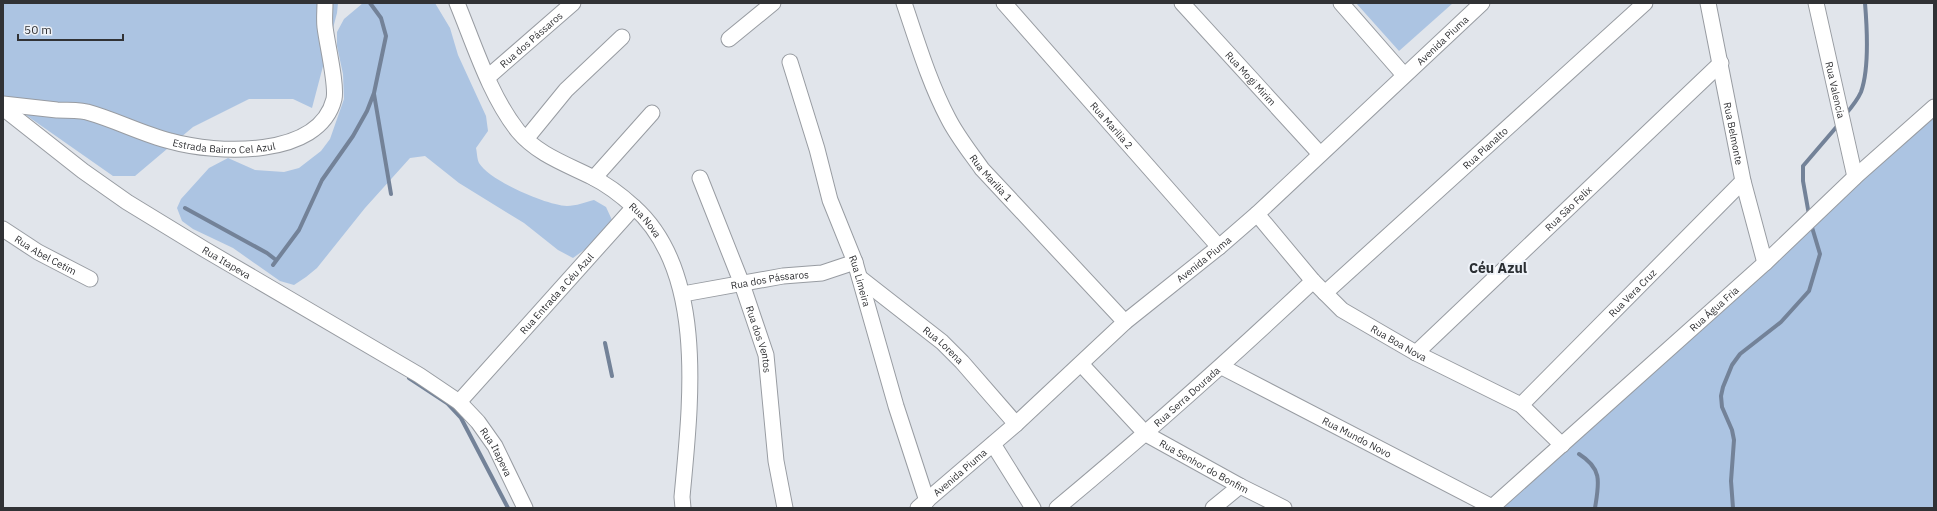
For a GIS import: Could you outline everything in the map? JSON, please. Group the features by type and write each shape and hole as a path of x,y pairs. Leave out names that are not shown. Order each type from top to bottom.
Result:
{"street":[{"name":"Estrada Bairro Cel Azul","path":"3,104 85,112 119,122 170,141 204,148 264,148 288,142 312,131 328,115 334,98 325,25 325,3"},
{"name":"Rua Nova","path":"457,3 500,102 518,130 526,139 551,158 594,178 634,207 652,227 666,249 675,268 683,294 690,385 682,497 683,508"},
{"name":"Rua dos Pássaros","path":"488,77 573,3"},
{"path":"728,39 773,3"},
{"name":"Rua Marilia 1","path":"904,3 935,91 948,118 962,141 982,169 1125,322"},
{"name":"Rua Marilia 2","path":"1004,3 1220,247"},
{"name":"Rua Mogi Mirim","path":"1182,3 1320,154"},
{"path":"1341,3 1404,75"},
{"name":"Avenida Piuma","path":"923,505 1016,424 1125,322 1220,247 1257,214 1482,3"},
{"name":"Rua Planalto","path":"1325,293 1645,3"},
{"name":"Rua Belmonte","path":"1708,3 1743,181 1765,263"},
{"name":"Rua Valencia","path":"1816,3 1855,177"},
{"path":"526,139 566,90 622,37"},
{"name":"Rua Limeira","path":"790,62 818,149 830,200 860,278 923,505"},
{"name":"Rua São Felix","path":"1416,353 1721,63"},
{"name":"Rua Água Fria","path":"1492,507 1765,263 1855,177 1934,107"},
{"name":"Rua Itapeva","path":"3,108 78,167 127,202 419,375 459,402 478,422 495,446 525,508"},
{"path":"594,178 652,113"},
{"name":"Rua dos Ventos","path":"700,178 742,284 766,355 776,461 785,508"},
{"name":"Rua Vera Cruz","path":"1522,405 1743,181"},
{"name":"Rua Entrada a Céu Azul","path":"459,402 634,207"},
{"name":"Rua Boa Nova","path":"1257,214 1313,281 1342,310 1416,353 1522,405 1562,445"},
{"name":"Rua Abel Cetim","path":"4,231 38,252 90,279"},
{"name":"Rua dos Pássaros","path":"683,294 783,276 822,273 855,262"},
{"name":"Rua Lorena","path":"860,278 942,342 962,362 1016,424"},
{"name":"Rua Serra Dourada","path":"1057,508 1146,434 1222,366 1313,281"},
{"name":"Rua Senhor do Bonfim","path":"1081,364 1146,434 1240,486 1284,508"},
{"name":"Rua Mundo Novo","path":"1222,366 1492,507"},
{"path":"993,444 1033,508"},
{"path":"1213,508 1240,486"}],"shaded area":[{"path":"3,3 338,3 337,13 312,108 293,99 249,99 193,127 135,176 113,176 3,99"},
{"path":"363,3 435,3 450,28 458,55 486,116 488,131 476,148 479,163 494,177 533,197 558,205 567,206 594,200 606,207 612,220 595,242 573,258 558,250 524,223 459,183 425,156 410,158 365,208 317,268 294,285 280,281 233,248 193,229 182,221 177,208 181,199 209,168 228,158 255,170 284,172 299,168 321,151 330,139 344,99 343,74 337,46 337,32 344,19"},
{"path":"1356,3 1453,3 1399,51"},
{"path":"1934,114 1934,508 1497,508"}],"waterway":[{"path":"273,265 299,230 322,180 353,136 367,111 374,93 386,36 381,18 370,3"},
{"path":"1845,115 1858,98 1864,83 1867,48 1865,3"},
{"path":"374,94 391,194"},
{"path":"1809,215 1803,181 1803,166 1839,124"},
{"path":"185,208 267,253 276,260"},
{"path":"1733,508 1731,481 1734,440 1732,430 1722,407 1721,396 1723,387 1732,365 1740,354 1781,322 1809,291 1820,254 1811,224"},
{"path":"605,343 612,376"},
{"path":"409,378 447,403 461,418 508,508"},
{"path":"1579,454 1592,465 1598,477 1598,491 1595,508"}],"district":[{"name":"Céu Azul","path":"1498,268"}]}
